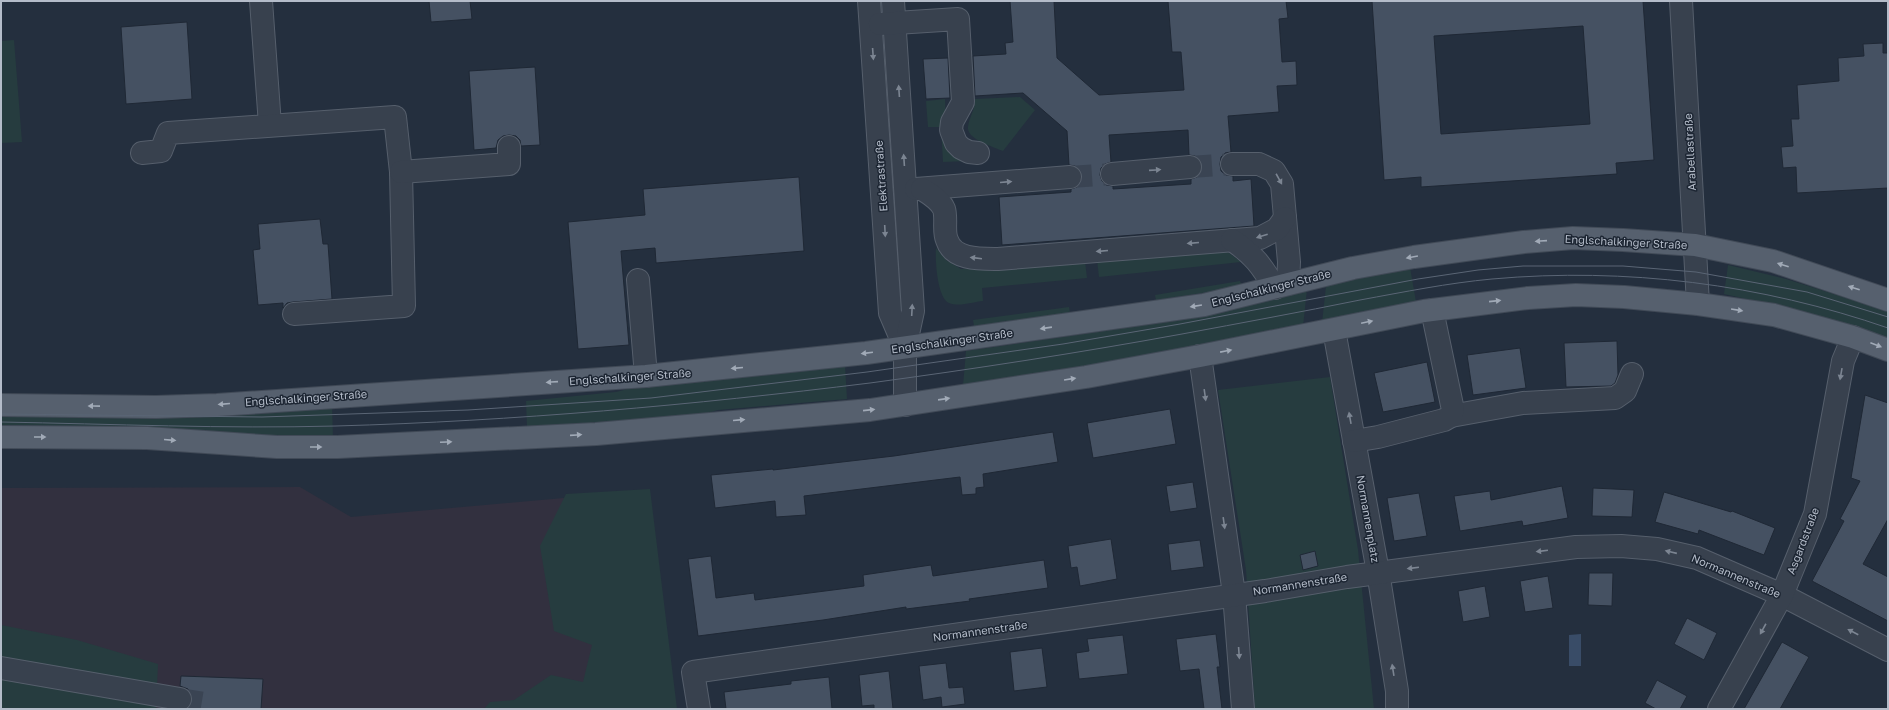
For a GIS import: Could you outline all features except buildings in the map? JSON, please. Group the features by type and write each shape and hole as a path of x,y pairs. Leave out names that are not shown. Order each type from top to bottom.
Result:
{"main road":[{"name":"Englschalkinger Straße","path":"1,405 156,407 217,405 646,376 755,366 905,348 1204,305 1353,268 1414,257 1524,242 1573,238 1695,245 1774,261 1888,300"},
{"path":"1,437 147,438 277,447 338,447 596,434 870,410 1032,386 1200,356 1432,310 1528,298 1576,295 1624,297 1698,304 1774,315 1853,337 1888,350"}],"street":[{"path":"261,1 270,125"},
{"name":"Elektrastraße","path":"869,1 890,313 905,348"},
{"name":"Elektrastraße","path":"893,1 914,189 913,311 905,348 905,404"},
{"name":"Arabellastraße","path":"1681,1 1698,304"},
{"path":"870,25 958,19 963,102 952,122 951,130 956,143 961,148 969,152 978,153"},
{"path":"142,153 161,151 168,133 395,117 401,172 404,306 294,314"},
{"path":"401,172 509,164 509,147"},
{"path":"1232,164 1259,164 1274,172 1282,184 1289,262 1281,286 1250,252 1232,240"},
{"path":"1112,174 1190,167"},
{"path":"883,192 1070,177"},
{"path":"944,209 950,199 968,185"},
{"path":"914,189 936,198 944,209 947,241 957,254 975,259 998,259 1260,238 1277,229 1285,218"},
{"path":"638,280 646,376"},
{"path":"1432,310 1453,410 1451,416"},
{"name":"Normannenplatz","path":"1334,330 1378,572 1396,691 1397,709"},
{"name":"Asgardstraße","path":"1719,709 1782,595 1815,514 1843,361 1853,337"},
{"path":"1200,356 1234,594 1243,709"},
{"path":"1354,441 1378,437 1444,420 1451,416 1523,403 1614,398 1625,391 1632,374"},
{"name":"Normannenstraße","path":"698,709 693,672 1378,572 1576,547 1621,546 1657,549 1697,558 1782,595 1888,650"},
{"path":"1,668 180,699"}],"shaded area":[{"path":"300,487 351,517 641,491 667,709 1,709 1,488"}],"green space":[{"path":"14,40 22,142 1,143 1,41"},
{"path":"1020,97 1035,110 1003,151 981,142 971,135 968,127 975,99"},
{"path":"945,99 946,129 968,161 943,162 941,127 928,127 926,101"},
{"path":"936,248 946,260 961,269 1085,261 1087,278 982,288 983,301 953,304 945,300 939,286"},
{"path":"1224,251 1241,262 1099,277 1097,260"},
{"path":"1728,265 1786,279 1888,311 1888,338 1813,314 1724,294"},
{"path":"1410,267 1416,302 1322,323 1326,286"},
{"path":"1240,281 1242,287 1156,300 1155,295"},
{"path":"1307,289 1303,327 1139,357 963,386 966,351 1179,320 1258,303"},
{"path":"1069,307 1070,313 974,326 973,320"},
{"path":"845,365 847,399 718,410 697,416 527,427 526,401 616,392 640,386"},
{"path":"1330,377 1358,550 1374,709 1255,709 1246,570 1218,390"},
{"path":"332,404 333,438 1,430 1,411"},
{"path":"650,489 677,709 484,709 490,702 514,700 551,675 583,682 592,645 554,631 540,546 566,494"},
{"path":"1,625 77,640 158,664 156,709 1,709"}],"water":[{"path":"1581,634 1581,666 1569,666 1569,635"}],"tunnel":[{"path":"1190,167 1232,164"},
{"path":"1070,177 1112,174"},
{"path":"180,699 204,703"}],"tram line":[{"path":"1,414 262,417 468,410 651,398 867,372 1063,344 1180,324 1418,279 1478,270 1523,266 1623,266 1696,272 1807,292 1888,317"},
{"path":"1,422 210,427 336,426 403,424 537,416 670,405 870,383 987,366 1143,341 1442,285 1492,279 1542,276 1593,275 1693,282 1791,300 1888,328"}]}
